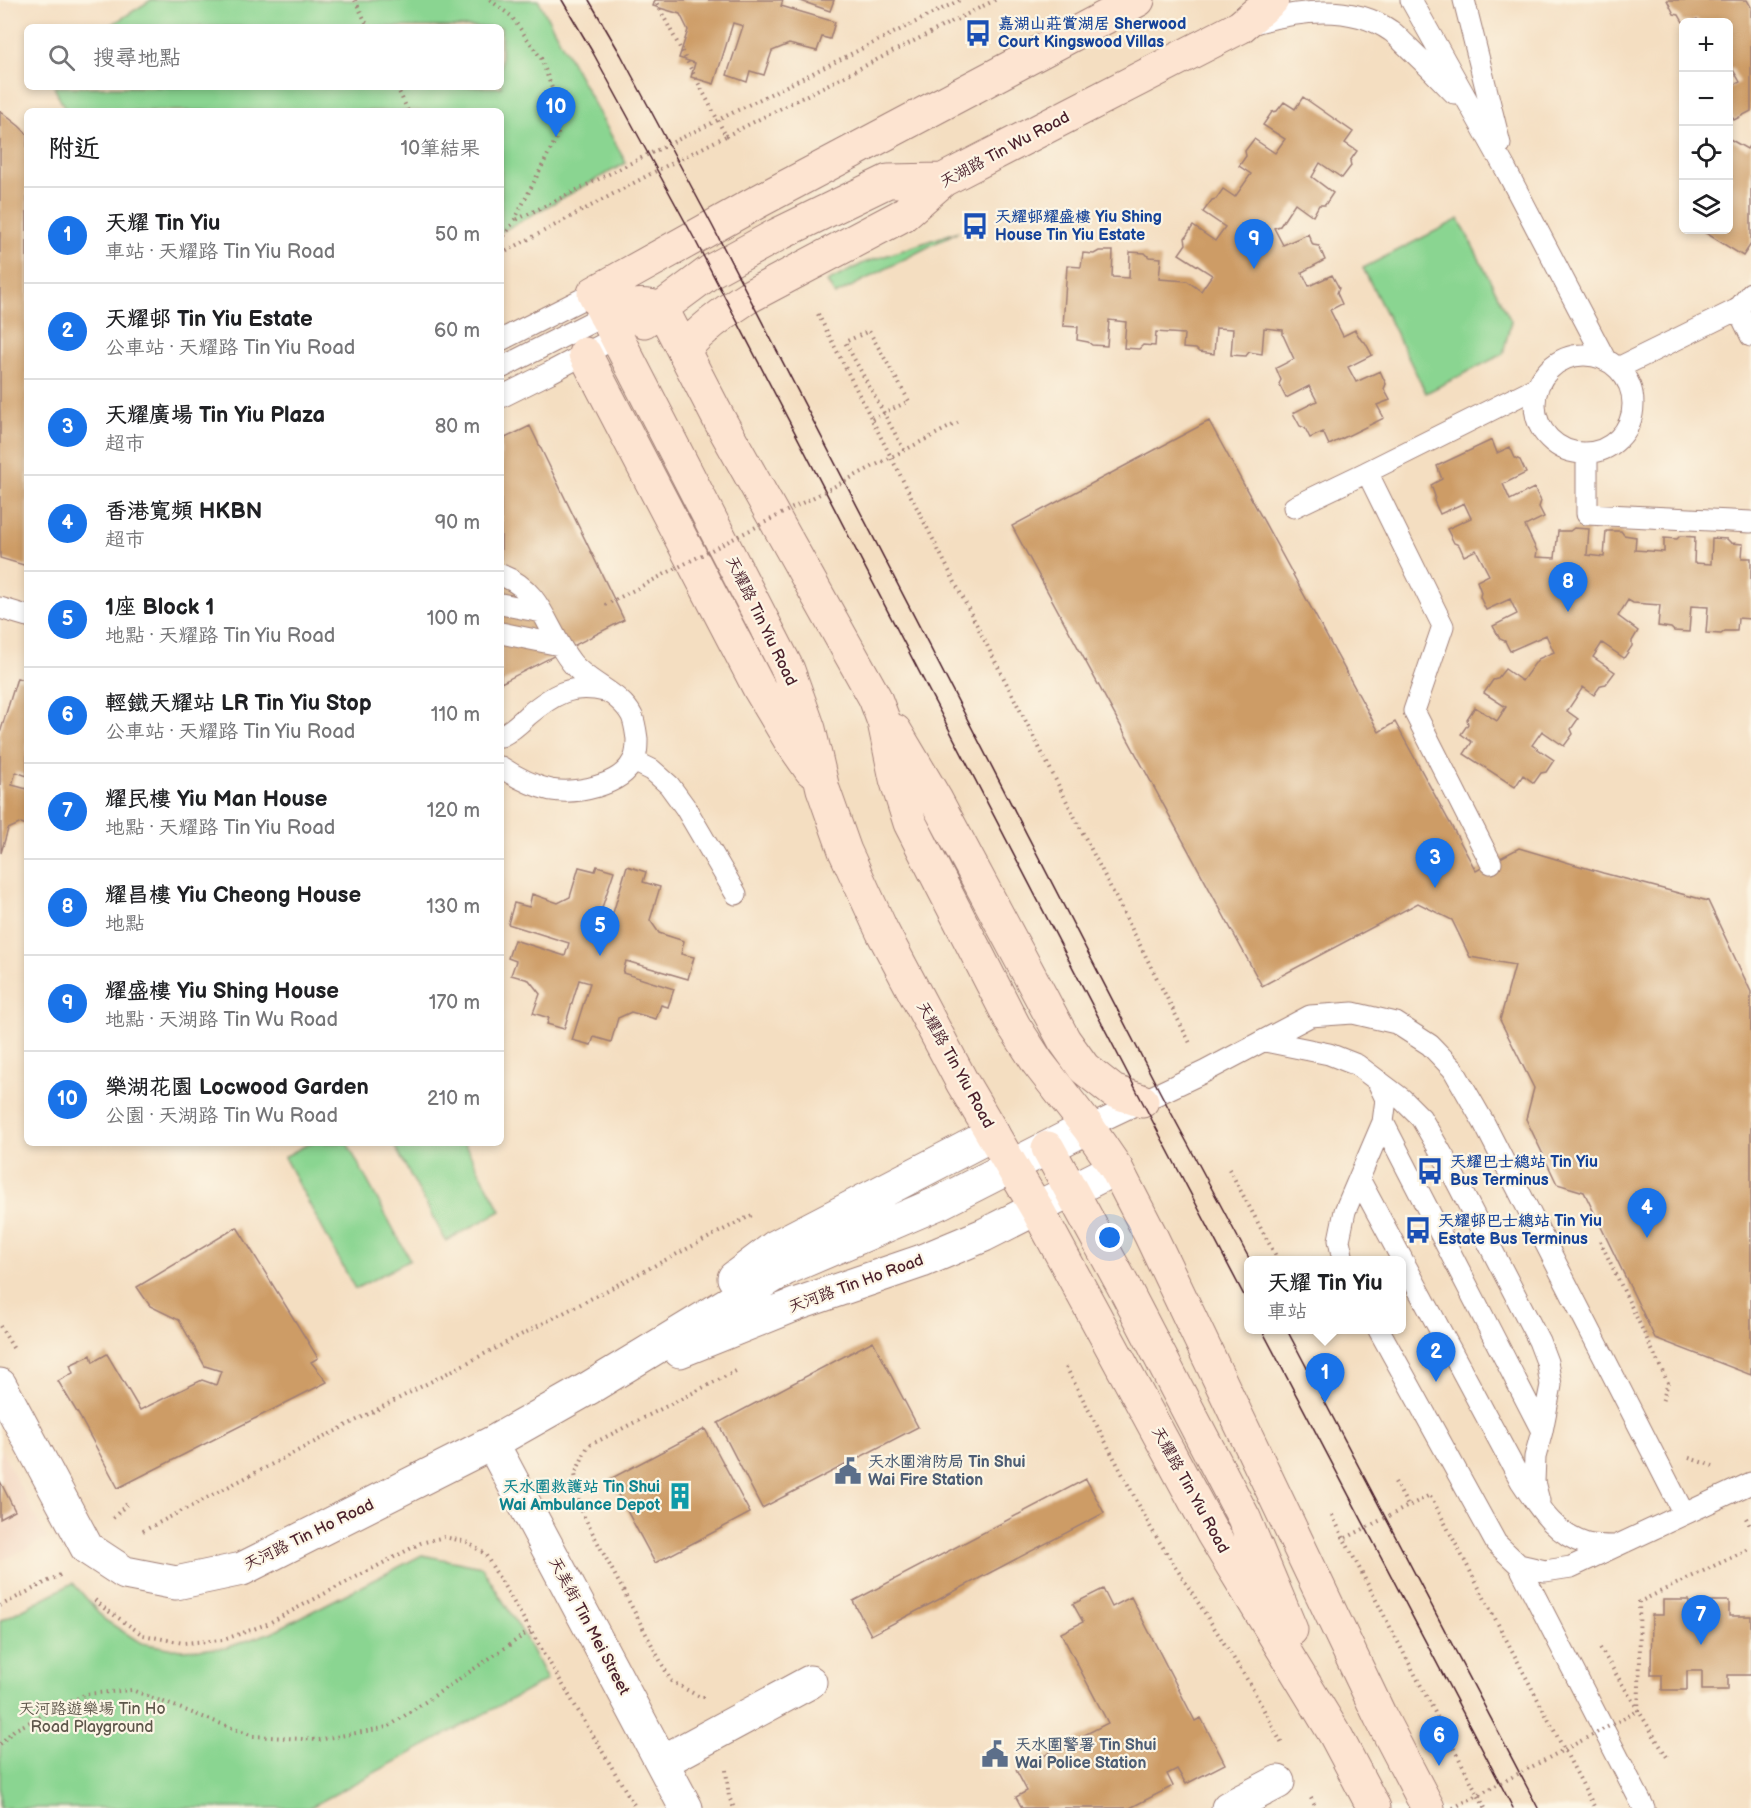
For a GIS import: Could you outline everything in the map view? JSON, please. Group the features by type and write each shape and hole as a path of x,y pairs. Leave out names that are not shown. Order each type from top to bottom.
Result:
{"main road":[{"path":"606,315 759,201 1138,0"},
{"name":"天湖路 Tin Wu Road","path":"684,349 700,332 748,297 903,215 944,180 1240,27 1272,0"},
{"path":"662,309 698,279 730,260 888,181 944,180"},
{"path":"606,315 634,305 649,305 662,309 719,419 875,698 936,800 1064,1040 1084,1068 1113,1090 1142,1101"},
{"name":"天耀路 Tin Yiu Road","path":"606,315 788,670 809,729 823,789 845,851 882,931 962,1082 1037,1209 1213,1534 1336,1736 1374,1808"},
{"path":"585,354 759,688 823,789"},
{"path":"875,698 884,722 896,779 910,823 1014,1026 1038,1063 1088,1127 1116,1168 1150,1234 1380,1716 1428,1808"},
{"path":"1048,1148 1244,1518 1336,1736"}],"street":[{"name":"天河路 Tin Ho Road","path":"0,1385 87,1548 125,1573 176,1583 242,1569 492,1443 590,1388 785,1269 941,1202 1088,1127"},
{"name":"天河路 Tin Ho Road","path":"590,1388 775,1247 993,1134"},
{"name":"天河路 Tin Ho Road","path":"590,1388 797,1304 922,1261 984,1235 1116,1168"},
{"name":"天美街 Tin Mei Street","path":"492,1443 686,1808"},
{"path":"662,1762 810,1682"},
{"path":"1228,1808 1278,1782"}],"lane":[{"path":"1411,0 1611,364 1628,381 1633,396 1633,413 1628,428 1610,446 1587,454 1571,452 1556,446 1544,434 1537,420 1534,403 1537,387 1545,374 1557,363 1572,356 1589,355 1611,364 1744,301 1751,336"},
{"path":"1464,0 1505,168"},
{"path":"1240,27 1271,18 1303,14 1341,13 1364,18 1391,31 1477,117"},
{"path":"504,339 606,315"},
{"path":"504,395 585,354 606,315"},
{"path":"504,366 606,315"},
{"path":"1294,507 1537,387"},
{"path":"1587,454 1587,514 1751,522"},
{"path":"1367,472 1443,626 1414,711 1491,863"},
{"path":"504,576 515,580 532,595 571,663 588,679 622,702 633,717 637,747 634,761 626,772 606,784 580,790 552,790 531,784 504,769"},
{"path":"504,605 542,612"},
{"path":"0,608 24,615"},
{"path":"504,634 561,645"},
{"path":"504,735 558,693 592,688 607,692"},
{"path":"634,761 652,770 669,786 685,807 736,894"},
{"path":"1088,1127 1204,1072 1310,1016 1353,1013 1396,1023 1430,1045 1453,1069 1489,1133 1684,1514"},
{"path":"1265,1041 1329,1054 1357,1065 1402,1099 1420,1118 1446,1161 1539,1341 1547,1362 1551,1385 1535,1457 1534,1482 1542,1513"},
{"path":"1342,1256 1340,1239 1345,1212 1383,1122 1386,1099 1377,1080"},
{"path":"1383,1122 1542,1431"},
{"path":"1359,1179 1400,1256"},
{"path":"1406,1267 1521,1481 1542,1513 1562,1532 1587,1544 1616,1546"},
{"path":"1382,1334 1496,1543 1519,1565 1644,1808"},
{"path":"1519,1565 1545,1571 1571,1567 1742,1487"}],"path":[{"path":"355,0 367,24"},
{"path":"490,0 511,16 541,58 558,105 558,135 504,236"},
{"path":"655,0 726,136"},
{"path":"514,221 960,0"},
{"path":"504,252 658,170 995,0"},
{"path":"398,90 407,108"},
{"path":"818,314 1204,1072"},
{"path":"872,419 909,401 869,331 845,342 904,450"},
{"path":"605,605 961,421"},
{"path":"1229,1169 1276,1256"},
{"path":"143,1531 756,1213"},
{"path":"1600,1241 1668,1383 1661,1405"},
{"path":"710,1697 700,1697 671,1682 581,1511 575,1474 588,1446 744,1367"},
{"path":"1066,1367 1152,1530 1250,1684 1283,1746"},
{"path":"1684,1456 1722,1469 1742,1487 1751,1528"},
{"path":"1395,1482 1407,1506"},
{"path":"1344,1539 1430,1495 1594,1808"},
{"path":"1332,1515 1485,1808"},
{"path":"89,1594 104,1608 143,1635 183,1643 222,1640 267,1624 421,1543 444,1537 467,1542 485,1554 636,1808"},
{"path":"1638,1711 1639,1602 1751,1548"},
{"path":"0,1606 66,1572"},
{"path":"0,1744 14,1730 86,1694 132,1690 253,1736 319,1740 388,1727 531,1632"},
{"path":"1600,1648 1667,1756"},
{"path":"1453,1808 1638,1711"},
{"path":"1311,1798 1316,1808"}],"shaded area":[{"path":"0,1448 47,1539 0,1561"}],"green space":[{"path":"151,0 538,0 626,163 504,230 504,108 64,108 56,90 504,90 504,24 113,24"},
{"path":"1459,219 1511,321 1503,354 1426,393 1363,268"},
{"path":"959,231 835,295 827,282 864,263"},
{"path":"304,1146 349,1146 410,1260 355,1289 284,1157"},
{"path":"395,1146 466,1146 501,1211 446,1241"},
{"name":"天河路遊樂場 Tin Ho Road Playground","path":"422,1555 482,1567 524,1635 547,1680 309,1808 0,1808 0,1621 73,1583 105,1620 141,1643 180,1650 226,1648 272,1632"}],"building":[{"path":"655,0 783,0 781,6 835,22 830,39 822,37 817,51 789,44 772,51 764,75 750,71 747,82 727,75 743,26 733,23 714,84 691,77 695,63 679,58 688,30 680,14 653,6"},
{"path":"798,0 834,0 830,11"},
{"path":"1667,0 1747,0 1751,7 1751,111 1734,120 1733,118 1733,86 1740,82 1733,70 1733,18 1681,18 1674,14"},
{"path":"1303,97 1353,132 1345,143 1357,151 1350,161 1351,166 1342,178 1320,163 1312,177 1333,193 1325,205 1319,205 1313,216 1295,203 1280,226 1274,228 1283,245 1308,234 1313,245 1319,246 1325,260 1302,272 1309,286 1332,275 1339,288 1337,293 1342,304 1330,310 1343,336 1355,330 1372,355 1348,367 1356,382 1380,371 1386,384 1384,389 1390,400 1377,405 1384,418 1329,445 1323,432 1310,438 1293,413 1317,401 1309,386 1286,398 1279,384 1281,380 1276,368 1294,359 1283,330 1264,328 1262,354 1249,352 1246,356 1231,355 1233,329 1216,328 1214,354 1183,348 1184,334 1156,332 1155,346 1143,345 1139,349 1124,348 1126,322 1109,320 1107,346 1092,345 1077,340 1078,327 1063,326 1067,266 1081,267 1083,253 1113,251 1112,277 1129,278 1130,252 1145,253 1149,257 1161,258 1159,279 1187,281 1201,291 1212,275 1179,254 1186,244 1185,238 1193,226 1215,241 1225,227 1203,212 1223,189 1235,197 1251,174 1239,166 1246,156 1245,151 1254,139 1275,153 1285,139 1263,125 1272,112 1277,111 1284,102 1295,109"},
{"path":"0,111 24,131 24,565 0,558"},
{"path":"1733,141 1747,149 1751,143 1751,244 1743,256 1707,234 1733,234"},
{"path":"1209,421 1379,732 1395,722 1476,871 1519,848 1708,901 1751,992 1751,1375 1655,1338 1584,1192 1557,1184 1526,1119 1534,1088 1500,1020 1515,965 1470,957 1452,920 1418,903 1262,986 1012,526"},
{"path":"530,426 624,620 504,681 504,439"},
{"path":"1492,440 1497,453 1510,447 1526,473 1503,484 1510,500 1534,488 1541,501 1539,507 1544,517 1525,526 1537,551 1536,557 1555,558 1558,531 1570,531 1574,528 1589,529 1587,555 1604,557 1606,531 1621,531 1624,535 1636,537 1635,550 1664,552 1664,538 1695,537 1694,563 1711,564 1712,538 1727,539 1731,543 1743,544 1742,558 1751,558 1751,619 1738,618 1737,631 1725,631 1721,634 1706,633 1708,607 1691,606 1689,632 1674,631 1671,628 1658,626 1660,605 1633,603 1628,600 1618,616 1638,631 1632,641 1632,646 1624,658 1602,643 1593,657 1615,672 1594,695 1583,687 1567,711 1578,719 1571,729 1573,734 1564,746 1542,731 1532,745 1554,760 1546,772 1541,773 1534,783 1523,775 1515,787 1464,754 1472,742 1461,734 1475,707 1497,721 1506,707 1484,693 1505,669 1522,681 1538,659 1554,652 1546,635 1510,651 1505,641 1500,639 1493,626 1517,614 1510,599 1486,610 1480,597 1481,592 1477,581 1489,575 1476,550 1464,556 1447,529 1471,518 1464,503 1440,514 1434,501 1435,496 1431,485 1442,479 1437,466"},
{"path":"17,678 24,680 24,775 16,772 12,785 24,788 24,824 21,823 8,829 1,853 0,733"},
{"path":"597,866 614,871 598,920 610,923 627,866 646,872 643,882 660,887 650,920 659,933 684,941 681,954 694,957 688,979 626,961 623,973 674,989 668,1007 661,1005 656,1019 631,1012 618,1018 611,1042 594,1037 591,1045 572,1040 590,983 579,980 564,1029 547,1024 549,1018 533,1013 540,994 529,980 511,975 516,961 508,958 514,940 565,956 569,943 508,924 514,903 529,907 532,894 558,903 570,897 579,867 595,871"},
{"path":"237,1227 318,1358 311,1362 327,1382 118,1488 58,1381 73,1373 70,1365 91,1355 93,1362 107,1354 140,1410 202,1380 216,1385 221,1371 205,1366 179,1320 150,1306 137,1287"},
{"path":"873,1341 918,1427 762,1508 718,1423"},
{"name":"天水圍救護站 Tin Shui Wai Ambulance Depot","path":"705,1429 750,1513 655,1563 610,1479"},
{"path":"1086,1479 1104,1513 871,1635 853,1601"},
{"path":"0,1481 15,1511 0,1519"},
{"path":"1103,1589 1112,1607 1131,1597 1195,1721 1201,1718 1225,1764 1186,1784 1177,1769 1167,1774 1173,1786 1130,1808 1022,1808 1016,1797 1027,1791 1016,1770 1108,1723 1061,1633 1083,1622 1073,1604"},
{"path":"1663,1600 1689,1600 1689,1620 1703,1620 1703,1601 1729,1601 1729,1616 1751,1616 1751,1675 1728,1675 1728,1690 1702,1690 1702,1671 1687,1671 1687,1690 1662,1690 1662,1675 1651,1675 1652,1615 1663,1615"}],"tram line":[{"path":"562,0 694,238 1244,1295"},
{"path":"589,0 713,227 1160,1092 1248,1256"},
{"path":"1264,1334 1513,1808"},
{"path":"1289,1334 1538,1808"}],"place":[{"name":"嘉湖山莊賞湖居 Sherwood Court Kingswood Villas","path":"978,33"},
{"name":"樂湖花園 Locwood Garden","path":"556,137"},
{"name":"天耀邨耀盛樓 Yiu Shing House Tin Yiu Estate","path":"975,226"},
{"name":"耀盛樓 Yiu Shing House","path":"1254,269"},
{"name":"耀昌樓 Yiu Cheong House","path":"1568,612"},
{"name":"天耀廣場 Tin Yiu Plaza","path":"1435,888"},
{"name":"1座 Block 1","path":"600,956"},
{"name":"天耀巴士總站 Tin Yiu Bus Terminus","path":"1430,1171"},
{"name":"天耀邨巴士總站 Tin Yiu Estate Bus Terminus","path":"1418,1230"},
{"name":"香港寬頻 HKBN","path":"1647,1238"},
{"name":"天耀邨 Tin Yiu Estate","path":"1436,1382"},
{"name":"天耀 Tin Yiu","path":"1325,1403"},
{"name":"天水圍消防局 Tin Shui Wai Fire Station","path":"848,1471"},
{"name":"天水圍救護站 Tin Shui Wai Ambulance Depot","path":"680,1496"},
{"name":"耀民樓 Yiu Man House","path":"1701,1645"},
{"name":"天水圍警署 Tin Shui Wai Police Station","path":"995,1754"},
{"name":"輕鐵天耀站 LR Tin Yiu Stop","path":"1439,1766"}]}
